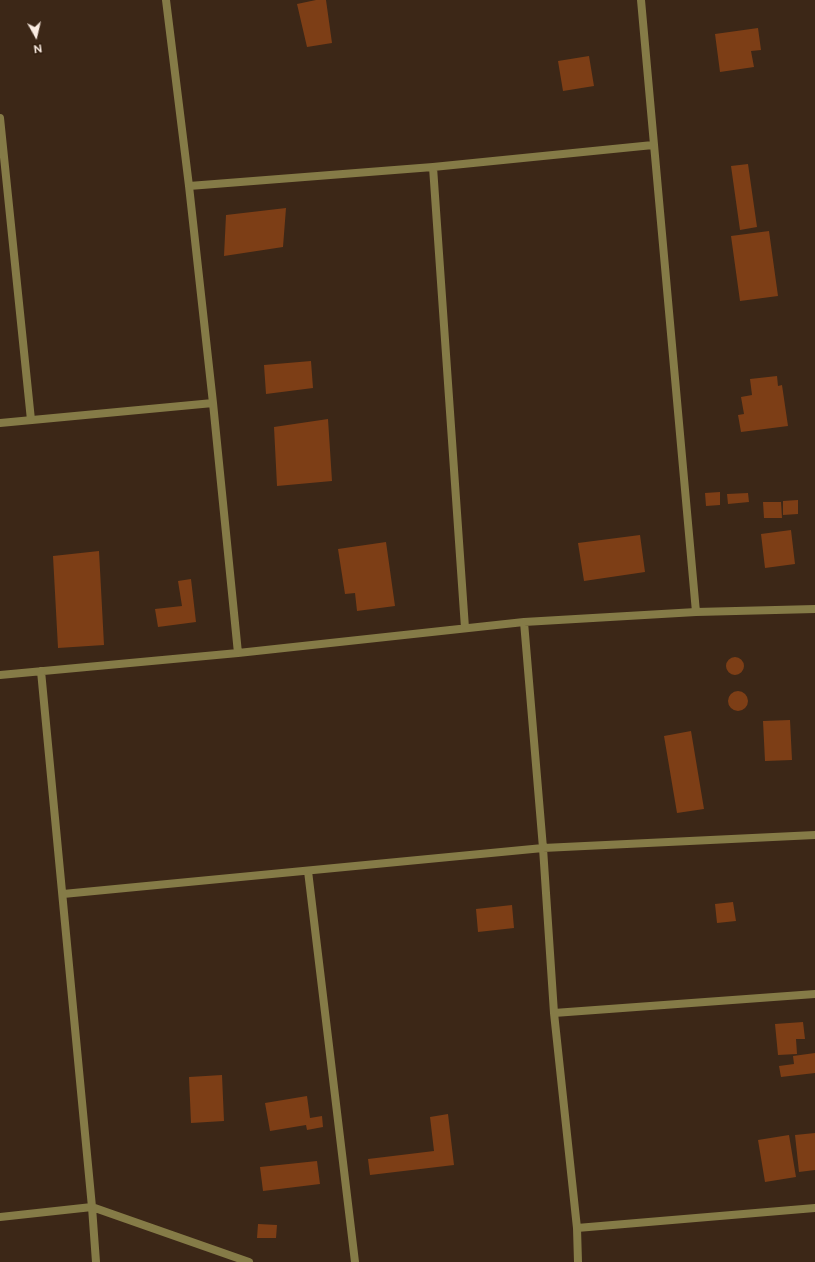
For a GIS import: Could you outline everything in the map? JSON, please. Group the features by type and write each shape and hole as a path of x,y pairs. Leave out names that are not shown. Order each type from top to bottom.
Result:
{"street":[{"path":"166,0 189,186 213,403 238,653"},
{"path":"641,0 696,612"},
{"path":"0,118 31,420"},
{"path":"189,186 433,167 653,145"},
{"path":"433,167 465,628"},
{"path":"0,423 213,403"},
{"path":"0,675 238,653 524,622 696,612 815,609"},
{"path":"524,622 543,848 554,1013 577,1228 578,1262"},
{"path":"42,671 96,1262"},
{"path":"62,894 543,848 815,835"},
{"path":"308,871 356,1262"},
{"path":"554,1013 815,994"},
{"path":"0,1217 92,1207 250,1262"},
{"path":"577,1228 815,1208"}],"building":[{"path":"316,0 326,0 332,43 307,47 297,4"},
{"path":"758,28 761,50 751,51 754,67 720,72 715,34"},
{"path":"589,56 594,86 563,91 558,61"},
{"path":"748,164 757,227 740,230 731,166"},
{"path":"286,208 283,247 224,256 226,215"},
{"path":"769,231 778,296 740,301 731,236"},
{"path":"311,361 313,388 266,394 264,365"},
{"path":"777,376 778,386 782,385 788,426 741,432 738,415 744,414 741,397 752,395 750,379"},
{"path":"328,419 332,481 277,486 274,427"},
{"path":"720,492 720,505 706,506 705,493"},
{"path":"748,493 749,502 728,504 727,494"},
{"path":"798,500 798,514 783,515 783,501"},
{"path":"763,502 781,502 782,518 764,518"},
{"path":"791,530 795,564 765,568 761,534"},
{"path":"640,535 645,572 584,581 578,543"},
{"path":"386,542 395,606 357,611 355,593 345,594 338,549"},
{"path":"99,551 104,645 58,648 53,556"},
{"path":"191,579 196,622 158,627 155,609 182,606 178,581"},
{"path":"735,657 741,660 744,666 741,672 735,675 729,672 726,666 729,660"},
{"path":"738,691 745,694 748,701 745,708 738,711 731,708 728,701 731,694"},
{"path":"790,720 792,760 765,761 763,721"},
{"path":"691,731 704,809 677,813 664,736"},
{"path":"733,902 736,921 717,923 715,904"},
{"path":"512,905 514,928 478,932 476,909"},
{"path":"803,1022 805,1039 796,1039 797,1054 778,1055 775,1024"},
{"path":"815,1053 815,1073 781,1077 779,1066 794,1064 793,1056"},
{"path":"222,1075 224,1121 191,1123 189,1077"},
{"path":"307,1096 310,1118 322,1116 323,1127 307,1130 306,1125 270,1131 265,1103"},
{"path":"448,1114 454,1165 370,1175 368,1159 434,1151 430,1117"},
{"path":"815,1133 815,1170 799,1172 795,1135"},
{"path":"789,1135 796,1177 765,1182 758,1140"},
{"path":"317,1161 320,1184 263,1191 260,1167"},
{"path":"258,1224 277,1225 276,1238 257,1238"}]}
